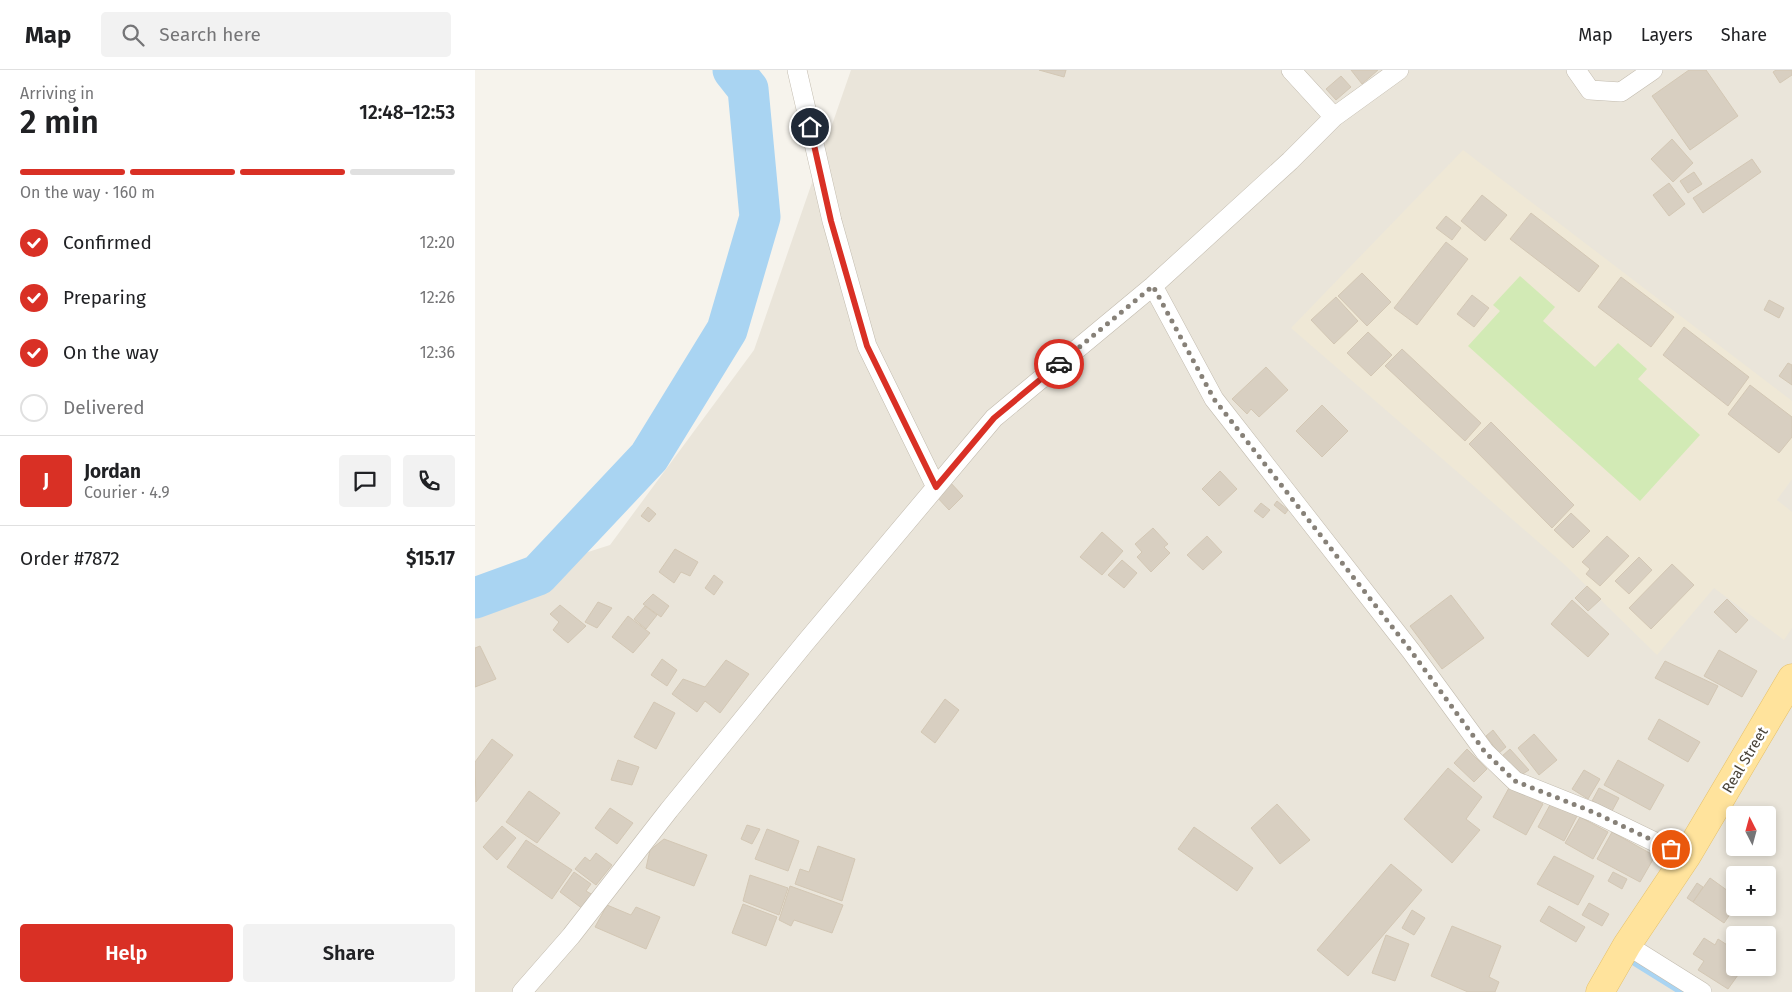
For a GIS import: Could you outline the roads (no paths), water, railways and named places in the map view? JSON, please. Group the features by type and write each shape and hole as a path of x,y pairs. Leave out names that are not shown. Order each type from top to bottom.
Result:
{"main road":[{"name":"Real Street","path":"1600,992 1623,952 1686,857 1792,678"}],"street":[{"path":"797,70 831,221 867,346 936,487"},
{"path":"1291,70 1334,117"},
{"path":"522,992 571,936 675,802 994,418 1153,286 1290,161 1334,117 1399,70"},
{"path":"1576,70 1590,90 1621,92 1653,70"},
{"path":"1153,286 1214,399 1411,651 1485,752 1515,781 1593,812 1686,857"},
{"path":"1623,952 1702,992"}],"waterway":[{"path":"475,598 538,575 649,457 727,330 760,217 748,89 733,70"},
{"path":"1629,959 1682,992"}]}
